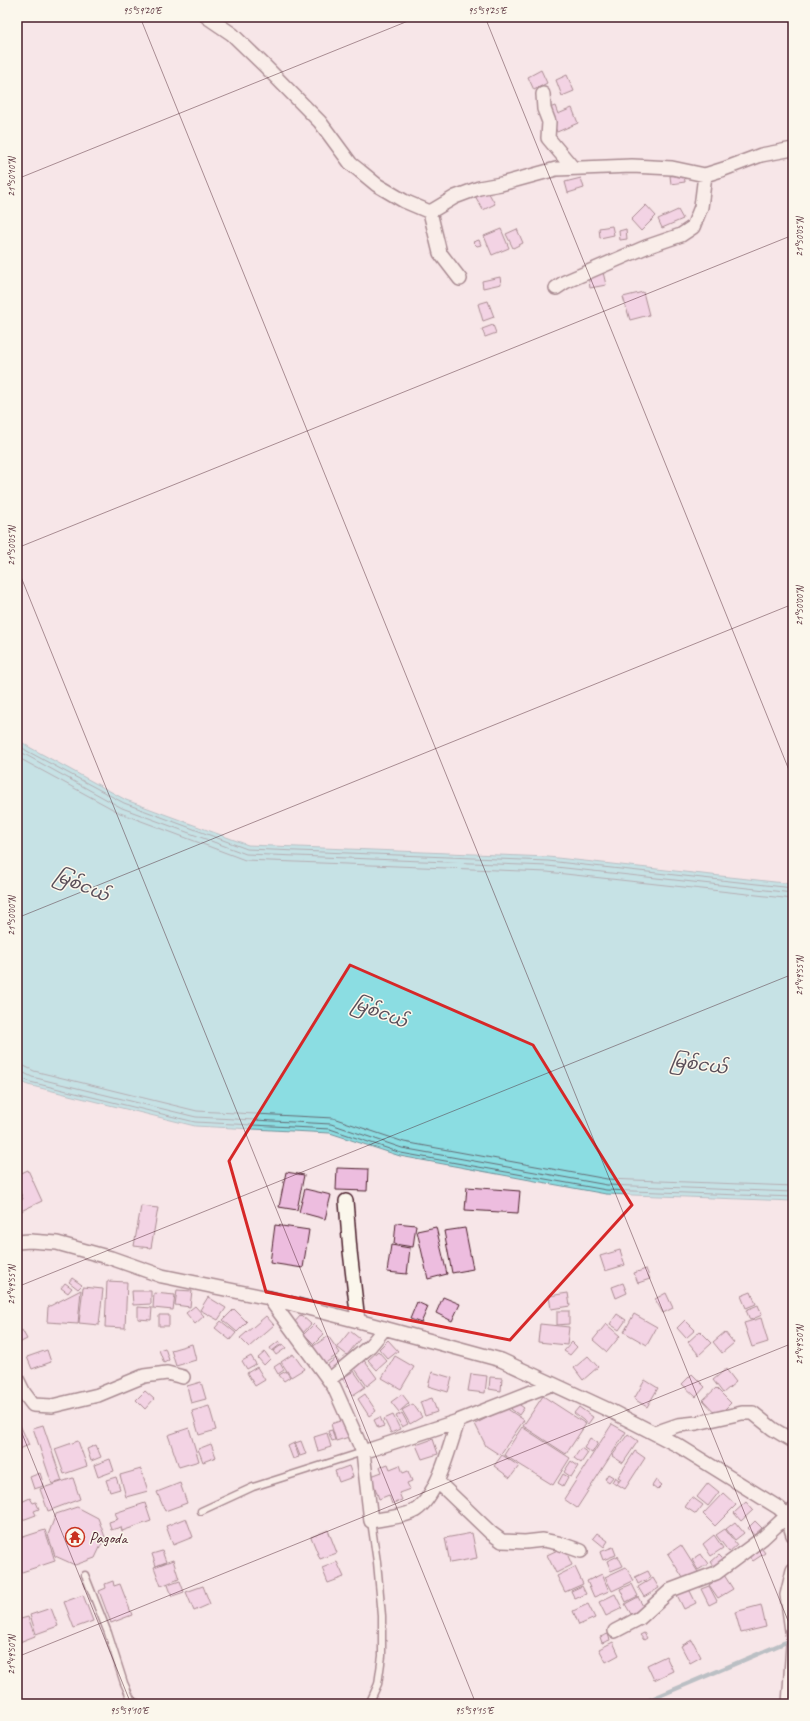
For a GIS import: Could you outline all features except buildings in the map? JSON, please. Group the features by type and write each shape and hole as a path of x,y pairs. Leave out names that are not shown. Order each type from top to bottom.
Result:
{"street":[{"path":"207,17 232,34 320,122 351,164 377,185 404,201 430,212"},
{"path":"543,94 544,109 549,122 548,138 573,168"},
{"path":"430,212 456,197 479,188 501,184 556,169 632,166 672,168 705,175 724,170 761,155 793,149"},
{"path":"556,288 565,282 646,247 681,235 693,226 701,206 705,175"},
{"path":"430,212 440,253 460,279"},
{"path":"346,1201 358,1320"},
{"path":"17,1242 30,1241 57,1243 111,1258 162,1276 269,1298 358,1320 501,1360 680,1446 790,1513"},
{"path":"269,1298 334,1386 363,1452 371,1521 416,1510 430,1495 438,1482 458,1421"},
{"path":"329,1380 370,1346 385,1328"},
{"path":"17,1379 24,1393 34,1405 52,1406 98,1396 144,1376 167,1373 183,1377"},
{"path":"363,1452 458,1421 552,1384"},
{"path":"655,1434 678,1425 697,1423 742,1413 753,1413 773,1429 793,1441"},
{"path":"438,1482 491,1533 502,1541 525,1542 543,1540 558,1543 581,1551"},
{"path":"790,1513 793,1534"},
{"path":"615,1631 640,1618 671,1590 716,1573 763,1538 790,1513"},
{"path":"793,1570 790,1595 793,1638"},
{"path":"789,1704 793,1645"}],"lane":[{"path":"201,1511 254,1486 363,1452"},
{"path":"369,1704 378,1684 382,1656 382,1616 377,1562 371,1521"},
{"path":"85,1575 120,1668 124,1684 131,1699 138,1704"}],"highlighted area":[{"path":"350,965 533,1045 632,1205 510,1340 266,1292 229,1161"}],"water":[{"name":"မြစ်ငယ်","path":"17,739 126,800 248,845 548,857 793,884 793,1201 606,1194 400,1156 330,1133 195,1126 28,1085 17,1079"}],"waterway":[{"path":"640,1704 791,1640"}],"place":[{"name":"Pagoda","path":"75,1537"}]}
